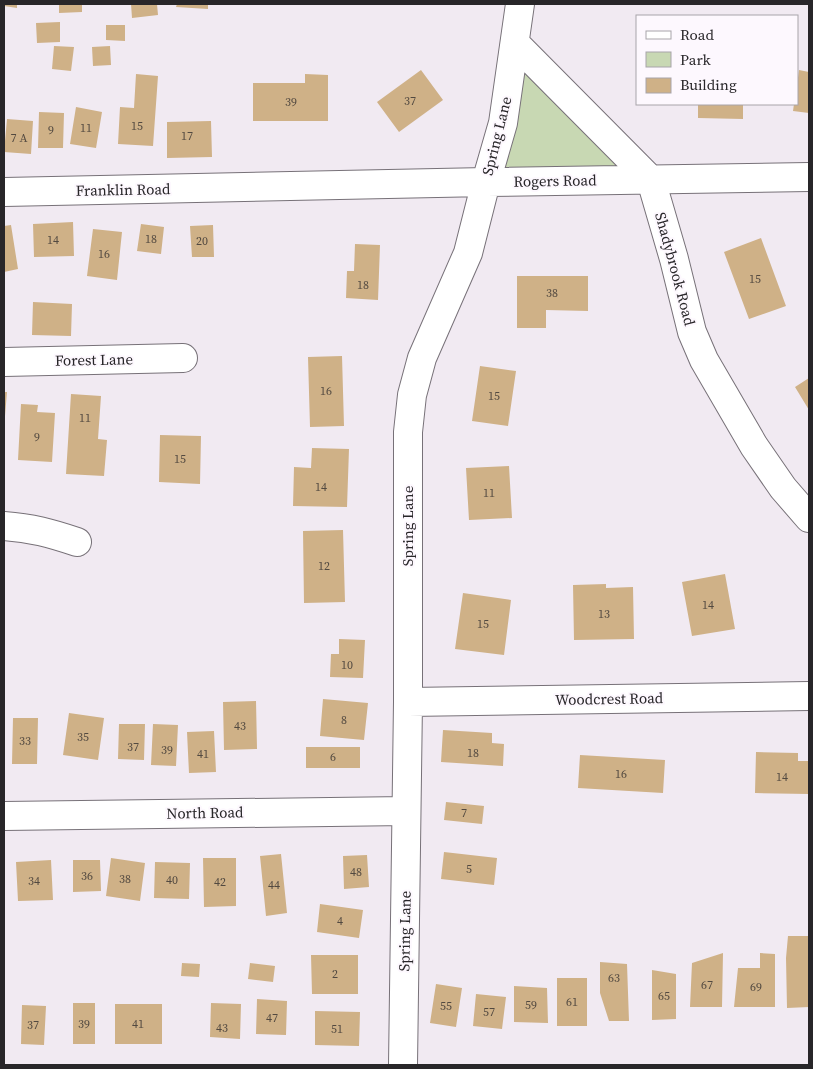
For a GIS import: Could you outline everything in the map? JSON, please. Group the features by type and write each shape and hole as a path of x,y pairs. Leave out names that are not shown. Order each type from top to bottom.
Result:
{"street":[{"name":"Spring Lane","path":"403,1065 408,702 408,432 412,396 422,358 468,253 503,124 520,4"},
{"name":"Shadybrook Road","path":"515,43 651,180 674,258 692,332 704,360 754,446 783,488 809,518"},
{"name":"Rogers Road","path":"241,188 809,177"},
{"name":"Franklin Road","path":"4,192 241,188"},
{"name":"Forest Lane","path":"4,362 183,358"},
{"path":"4,526 49,532 77,542"},
{"name":"Woodcrest Road","path":"408,702 809,696"},
{"name":"North Road","path":"4,816 406,811"}],"green space":[{"path":"518,55 640,176 493,178"}],"building":[{"path":"4,4 17,4 17,8 4,6"},
{"path":"59,4 82,4 82,12 59,13"},
{"path":"131,4 157,4 158,15 132,18"},
{"path":"177,4 208,4 208,9 176,7"},
{"path":"60,22 60,42 37,43 36,23"},
{"path":"106,25 125,25 125,41 106,40"},
{"path":"54,46 74,47 71,71 52,69"},
{"path":"110,46 111,65 93,66 92,47"},
{"path":"421,70 443,100 399,132 377,102"},
{"path":"799,70 809,72 809,113 793,111 794,105 798,105"},
{"path":"136,74 158,76 153,146 118,144 120,107 134,108"},
{"path":"305,74 328,75 328,121 253,121 253,83 305,83"},
{"path":"698,105 743,105 743,119 698,118"},
{"path":"76,107 102,112 96,148 70,144"},
{"path":"39,112 64,113 63,148 38,148"},
{"path":"7,119 33,121 31,154 4,152"},
{"path":"211,121 212,157 167,158 167,122"},
{"path":"73,222 74,256 34,257 33,224"},
{"path":"141,224 164,227 161,254 137,251"},
{"path":"11,225 18,269 4,272 4,226"},
{"path":"213,225 214,257 192,257 190,226"},
{"path":"93,229 122,232 117,280 87,276"},
{"path":"761,238 786,306 749,319 724,252"},
{"path":"355,244 380,245 378,300 346,298 347,271 354,271"},
{"path":"517,276 588,276 588,311 546,310 546,328 517,328"},
{"path":"33,302 72,304 71,336 32,335"},
{"path":"342,356 344,426 310,427 308,357"},
{"path":"480,366 516,371 508,426 472,421"},
{"path":"809,378 809,410 795,387"},
{"path":"4,392 7,392 5,416 4,416"},
{"path":"71,394 101,396 98,439 107,440 104,476 66,474"},
{"path":"21,404 38,405 37,412 55,413 52,462 18,460"},
{"path":"160,435 201,436 200,484 159,482"},
{"path":"312,448 349,449 347,507 293,506 294,467 311,468"},
{"path":"509,466 512,518 469,520 466,468"},
{"path":"343,530 345,602 304,603 303,531"},
{"path":"725,574 735,629 692,636 682,582"},
{"path":"606,584 606,588 633,587 634,639 574,640 573,585"},
{"path":"463,593 511,600 504,655 455,649"},
{"path":"339,639 365,640 363,678 330,677 331,654 339,654"},
{"path":"323,699 368,703 364,740 320,736"},
{"path":"256,701 257,749 224,750 223,702"},
{"path":"69,713 104,718 98,760 63,755"},
{"path":"13,718 38,718 37,764 12,764"},
{"path":"119,724 145,724 144,760 118,759"},
{"path":"153,724 178,725 176,766 151,765"},
{"path":"443,730 492,733 492,743 504,744 503,766 441,762"},
{"path":"214,731 216,772 189,773 187,732"},
{"path":"306,747 360,747 360,768 306,768"},
{"path":"756,752 798,753 798,761 809,761 809,794 755,793"},
{"path":"580,755 665,760 663,793 578,788"},
{"path":"446,802 484,806 482,824 444,820"},
{"path":"444,852 497,858 494,885 441,879"},
{"path":"281,854 287,913 266,916 260,856"},
{"path":"367,855 369,887 344,889 343,856"},
{"path":"111,858 145,863 140,901 106,896"},
{"path":"203,858 236,858 236,906 204,907"},
{"path":"51,860 53,900 18,901 16,862"},
{"path":"73,860 100,860 101,891 73,892"},
{"path":"155,862 190,863 189,899 154,898"},
{"path":"320,904 363,910 359,938 317,932"},
{"path":"788,936 809,936 809,1007 787,1008 786,958"},
{"path":"723,953 722,1007 690,1007 692,963"},
{"path":"760,953 775,954 775,1007 734,1007 738,968 760,968"},
{"path":"311,955 358,955 358,994 312,994"},
{"path":"600,962 627,964 629,1021 609,1021 600,993"},
{"path":"182,963 200,964 199,977 181,976"},
{"path":"250,963 275,966 273,982 248,979"},
{"path":"652,970 676,974 676,1019 652,1020"},
{"path":"557,978 587,978 587,1026 557,1026"},
{"path":"436,984 462,988 456,1027 430,1023"},
{"path":"514,986 547,988 548,1023 514,1022"},
{"path":"476,994 506,997 502,1029 473,1026"},
{"path":"257,999 287,1001 286,1035 256,1034"},
{"path":"73,1003 95,1003 95,1044 73,1044"},
{"path":"211,1003 241,1004 240,1039 210,1037"},
{"path":"115,1004 162,1004 162,1044 115,1044"},
{"path":"22,1005 46,1006 44,1045 21,1044"},
{"path":"315,1011 360,1012 359,1046 315,1045"}]}
